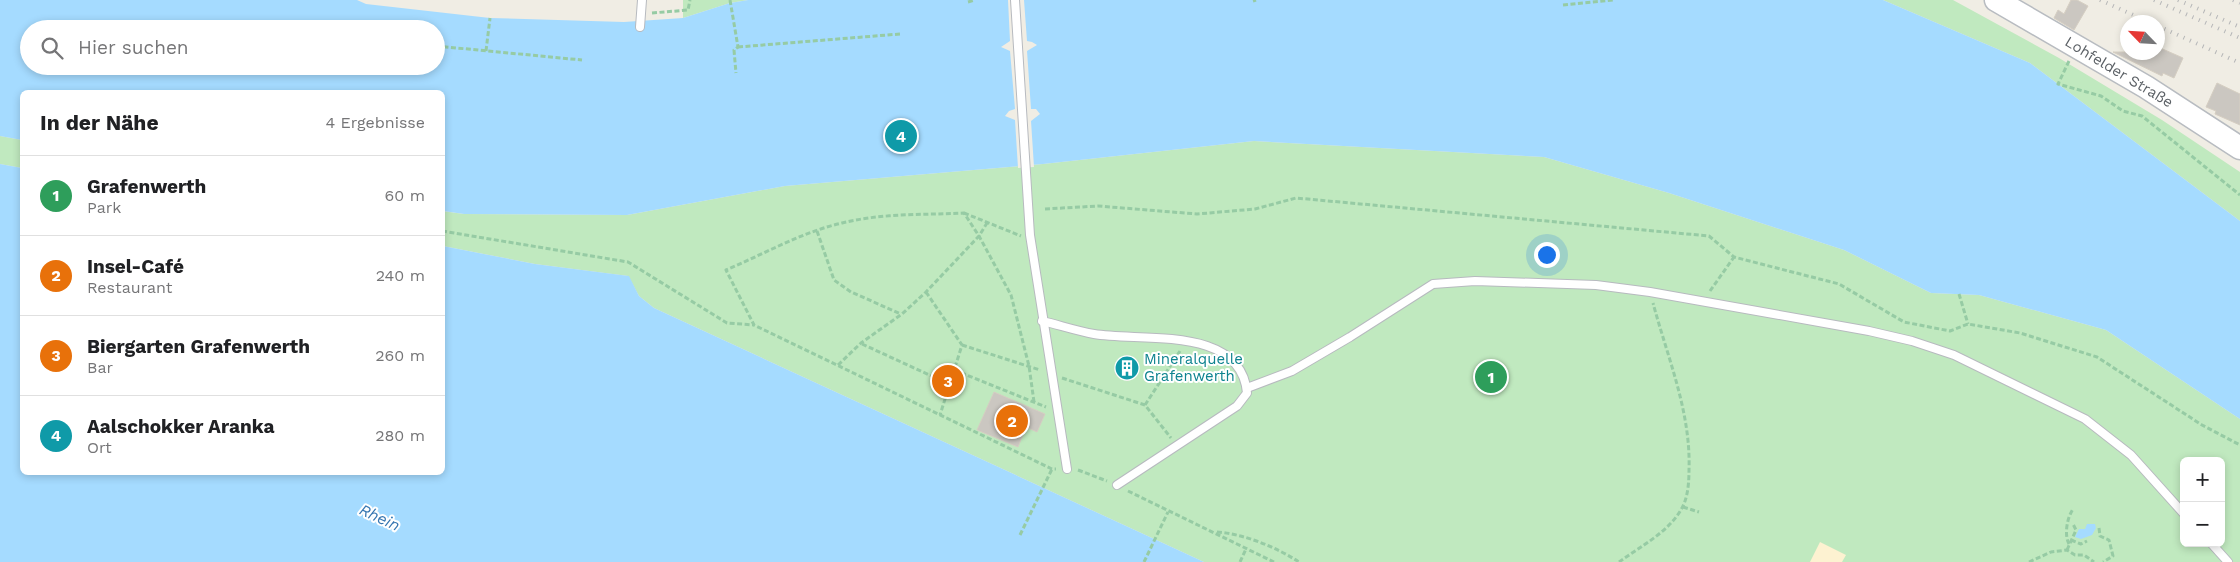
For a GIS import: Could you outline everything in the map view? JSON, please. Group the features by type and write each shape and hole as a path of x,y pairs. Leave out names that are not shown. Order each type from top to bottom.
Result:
{"street":[{"name":"Lohfelder Straße","path":"1996,0 2146,87 2240,148"}],"lane":[{"path":"640,27 642,0"},
{"path":"1016,0 1030,237 1067,469"},
{"path":"1247,388 1292,371 1350,337 1433,284 1475,281 1596,285 1650,292 1869,331 1912,341 1954,355 2085,419 2131,455 2180,510"},
{"path":"1042,321 1094,334 1204,344 1226,354 1239,366 1246,381 1247,393 1237,406 1116,485"},
{"path":"2215,547 2228,562"}],"path":[{"path":"640,14 688,10 690,0"},
{"path":"730,0 738,47"},
{"path":"968,2 975,0"},
{"path":"1563,5 1614,0"},
{"path":"486,51 490,18"},
{"path":"736,73 734,50 738,47 900,34"},
{"path":"445,47 582,60"},
{"path":"2077,47 2058,84 2101,96 2123,112 2142,116 2240,195"},
{"path":"1045,209 1098,206 1197,214 1255,209 1296,198 1709,236 1734,257 1839,284 1904,322 1950,332 1968,324 2020,333 2097,357 2202,425 2240,445"},
{"path":"754,325 726,270 817,230 842,222 881,216 964,213 987,223 1030,237"},
{"path":"964,213 980,236 1011,295 1029,366 1034,402"},
{"path":"838,365 861,343 902,314 926,292 980,236 987,223"},
{"path":"817,230 834,280 852,292 902,314"},
{"path":"445,232 628,262 727,323 754,325 1052,469 1076,470 1116,485 1274,562"},
{"path":"1703,301 1734,257"},
{"path":"926,292 962,345 1029,366"},
{"path":"1619,562 1654,538 1670,523 1683,507 1689,478 1688,433 1682,397 1650,292"},
{"path":"1959,294 1968,324"},
{"path":"1145,405 1187,341"},
{"path":"861,343 950,384"},
{"path":"940,415 962,345"},
{"path":"954,370 1058,412"},
{"path":"1052,374 1145,405 1178,446"},
{"path":"1020,535 1052,469"},
{"path":"1683,507 1699,512"},
{"path":"2073,509 2068,520 2066,536 2070,542 2081,544 2087,541"},
{"path":"1144,562 1168,512"},
{"path":"2067,550 2076,530 2073,524"},
{"path":"2099,528 2100,536 2108,540 2113,556 2103,562"},
{"path":"1213,532 1239,536 1285,553 1299,562"},
{"path":"1240,562 1246,549"},
{"path":"2029,562 2051,552 2067,550 2074,556 2084,554 2094,562"}],"green space":[{"path":"683,0 748,0 730,3 683,18"},
{"path":"1883,0 1953,0 2059,58 2162,120 2240,172 2240,221 2030,63"},
{"path":"0,136 20,140 20,168 0,164"},
{"path":"1254,141 1544,157 1669,193 1844,250 1931,293 1979,295 2106,330 2240,419 2240,562 1204,562 654,308 639,296 628,276 535,264 445,246 445,211 464,214 627,215 785,186 1043,164"}],"sand":[{"path":"1820,542 1846,555 1842,562 1810,562"}],"water":[{"path":"0,0 357,0 366,4 490,18 624,22 683,18 730,3 748,0 1883,0 2030,63 2240,221 2240,419 2106,330 1979,295 1931,293 1844,250 1669,193 1544,157 1254,141 1043,164 785,186 627,215 464,214 445,211 445,90 20,90 20,140 0,136"},
{"name":"Rhein","path":"0,164 20,168 20,475 445,475 445,246 535,264 629,276 639,296 654,308 1204,562 0,562"},
{"path":"2087,524 2095,524 2096,528 2092,535 2081,539 2075,537 2079,529 2085,529"}],"pier":[{"path":"1008,0 1024,0 1027,41 1037,45 1027,51 1031,109 1036,109 1040,114 1031,121 1034,167 1018,168 1015,120 1005,116 1009,111 1015,109 1010,51 1001,47 1010,41"}],"building":[{"path":"2071,0 2077,0 2088,6 2074,30 2054,18 2058,10 2064,14"},
{"path":"2165,50 2183,58 2174,78 2163,73 2162,76 2129,60 2165,60"},
{"path":"2217,83 2240,94 2240,125 2215,114 2216,111 2206,107"},
{"name":"Mineralquelle Grafenwerth","path":"1126,355 1138,361 1128,381 1115,374"},
{"path":"994,392 1045,414 1037,432 1026,427 1018,447 977,430"}],"railway":[{"path":"2100,0 2133,15"},
{"path":"2154,0 2240,38"},
{"path":"2178,0 2240,27"},
{"path":"2233,0 2240,3"},
{"path":"2165,29 2240,63"}],"place":[{"name":"Aalschokker Aranka","path":"901,136"},
{"name":"Mineralquelle Grafenwerth","path":"1127,368"},
{"name":"Grafenwerth","path":"1491,377"},
{"name":"Biergarten Grafenwerth","path":"948,381"},
{"name":"Insel-Café","path":"1012,421"}]}
